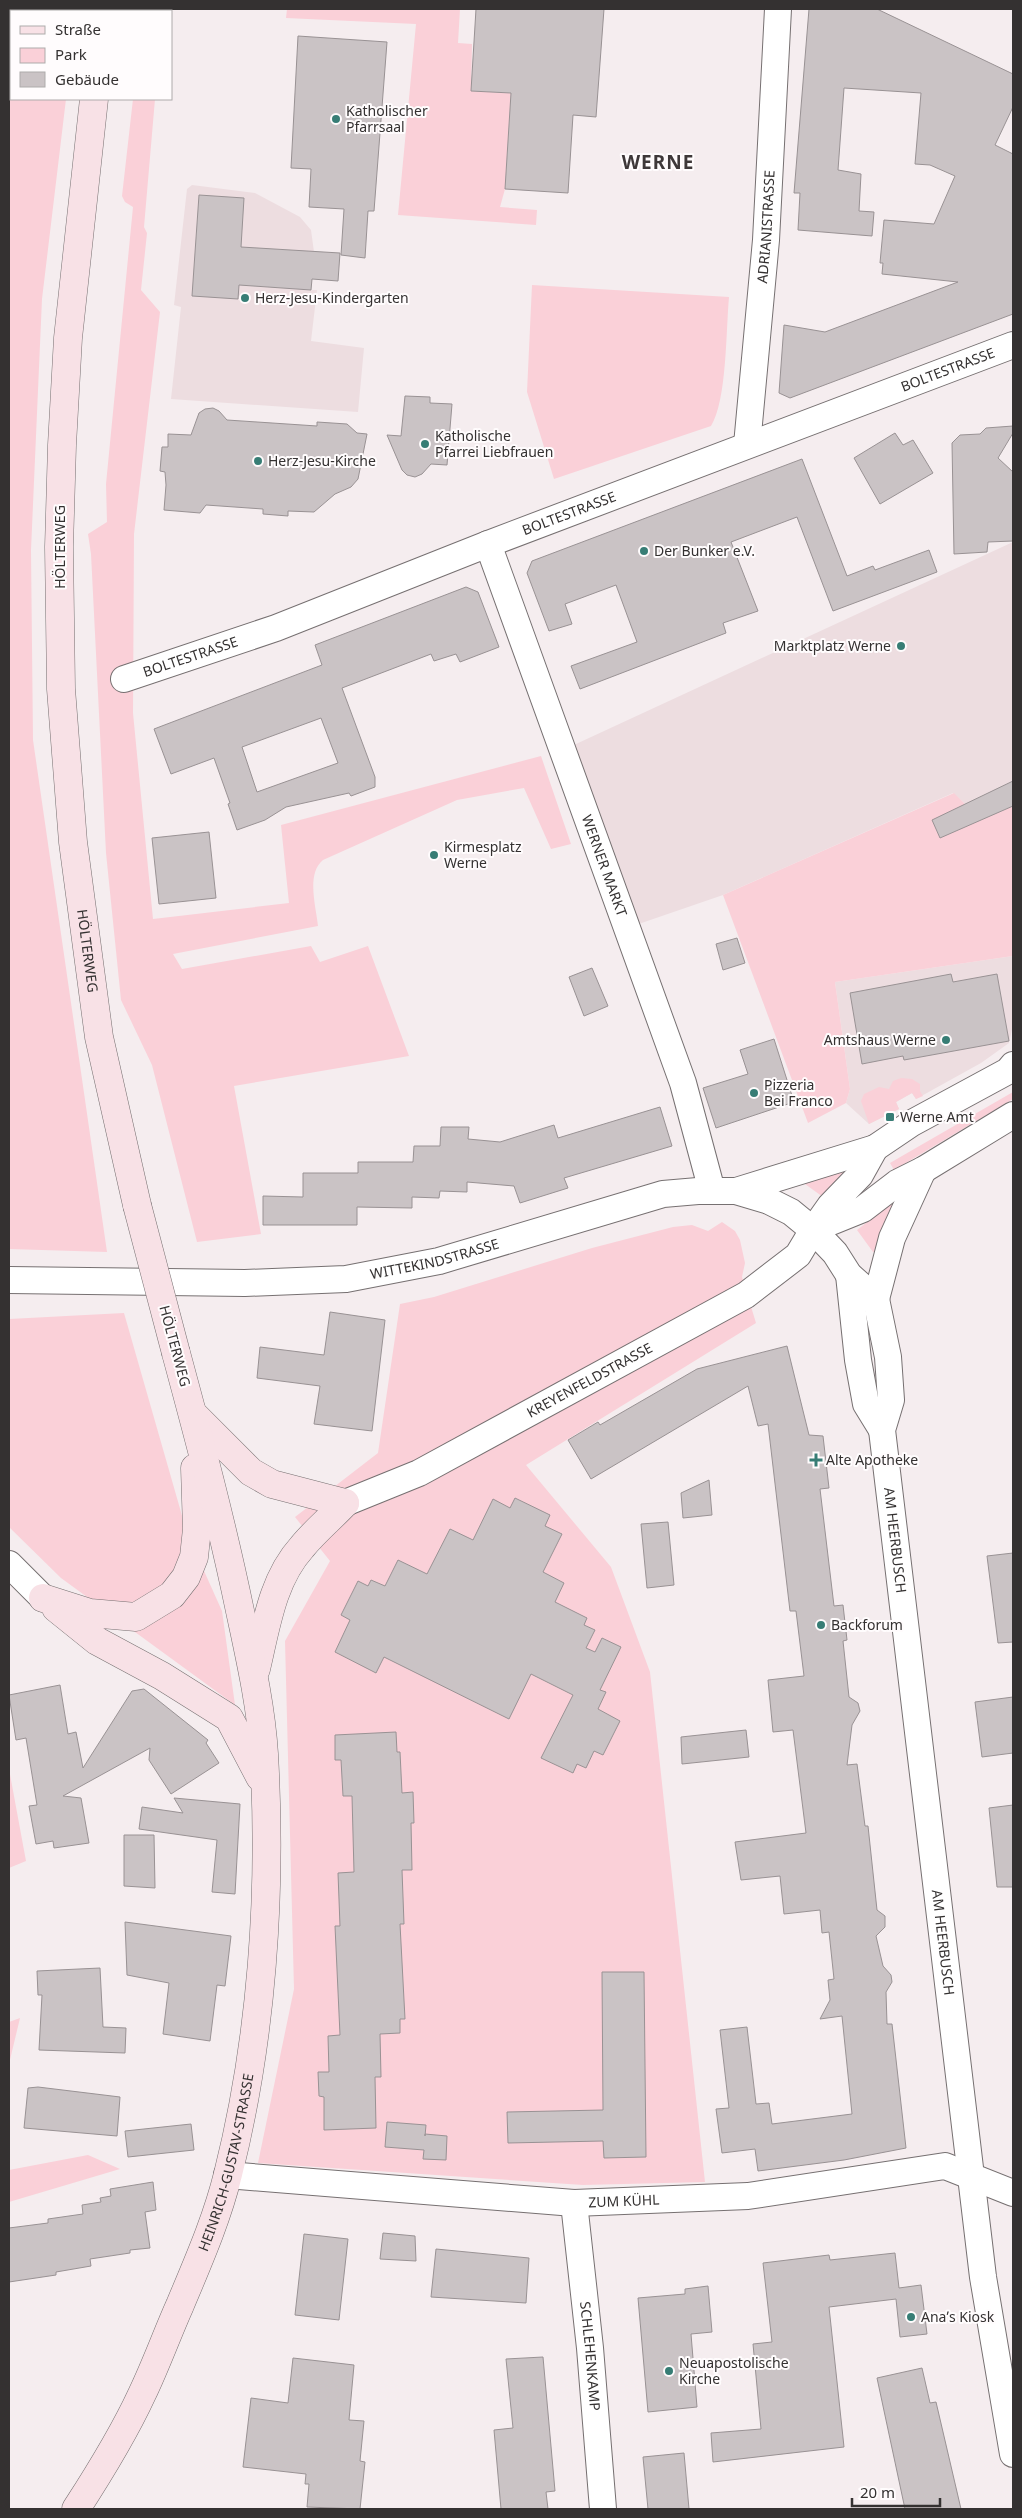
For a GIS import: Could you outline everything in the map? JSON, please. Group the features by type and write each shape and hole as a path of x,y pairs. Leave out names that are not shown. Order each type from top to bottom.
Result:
{"main road":[{"name":"HÖLTERWEG","path":"94,100 68,338 59,547 60,650 73,842 99,1037 137,1205 227,1548 254,1681 264,1752 264,1785"},
{"path":"192,1414 251,1472 272,1484 345,1503"},
{"path":"43,1598 90,1613 136,1617 172,1595 186,1576 194,1557 197,1528 192,1414"},
{"path":"254,1681 271,1602 300,1548 345,1503"},
{"path":"43,1598 97,1641 162,1676 229,1718 264,1785"},
{"name":"HEINRICH-GUSTAV-STRASSE","path":"76,2509 142,2395 200,2256 228,2176 251,2054 257,2002 265,1908 264,1785"}],"street":[{"name":"ADRIANISTRASSE","path":"747,445 766,240 778,9"},
{"name":"BOLTESTRASSE","path":"124,679 276,628 488,544 1013,345"},
{"name":"WERNER MARKT","path":"488,544 724,1191"},
{"name":"KREYENFELDSTRASSE","path":"724,1191 875,1148 912,1123 1008,1071 1013,1065"},
{"path":"812,1230 863,1208 897,1183 923,1170 1013,1115"},
{"name":"KREYENFELDSTRASSE","path":"345,1503 419,1474 746,1294 798,1255 812,1230 860,1175 875,1148"},
{"path":"876,1299 892,1238 923,1170"},
{"name":"WITTEKINDSTRASSE","path":"9,1280 245,1283 346,1279 439,1261 663,1194 724,1191 769,1201 791,1212 812,1230"},
{"name":"AM HEERBUSCH","path":"812,1230 835,1253 849,1275 876,1299 888,1357 891,1400 882,1430 983,2277 1013,2454"},
{"name":"AM HEERBUSCH","path":"849,1275 858,1360 866,1404 882,1430"},
{"name":"WITTEKINDSTRASSE","path":"9,1288 37,1281"},
{"path":"9,1564 43,1598"},
{"name":"ZUM KÜHL","path":"228,2176 574,2203 748,2196 945,2166 1013,2193"},
{"name":"SCHLEHENKAMP","path":"574,2203 590,2348 604,2509"}],"shaded area":[{"name":"Herz-Jesu-Kindergarten","path":"192,185 255,193 300,217 311,230 314,252 311,290 317,290 311,341 364,348 358,412 171,399 181,307 174,305 187,189"},
{"name":"Marktplatz Werne","path":"1013,542 1013,806 974,824 965,804 953,793 723,895 627,928 563,750"},
{"path":"1013,956 1013,1025 1009,1043 981,1063 916,1099 912,1093 896,1102 899,1109 869,1124 846,1103 850,1089 835,982"}],"green space":[{"path":"9,9 77,9 10,10 10,100 66,100 42,299 31,550 33,740 107,1252 9,1249"},
{"path":"287,9 460,9 458,43 472,44 471,91 511,93 505,189 500,207 537,210 536,225 398,215 416,24 286,18"},
{"path":"133,100 155,100 144,227 147,233 141,290 160,312 134,534 133,713 153,919 289,903 281,825 541,756 571,844 551,849 524,788 457,800 323,860 318,866 313,882 318,926 173,954 182,969 311,946 320,962 368,946 409,1056 234,1086 261,1234 197,1242 152,1065 121,1000 106,853 91,554 88,534 107,522 106,484 133,207 125,202 122,196"},
{"path":"532,285 729,297 723,383 716,415 711,426 554,479 527,392"},
{"path":"954,793 965,804 974,823 1013,806 1013,956 835,982 850,1089 846,1103 808,1123 723,895"},
{"path":"901,1078 912,1079 920,1084 920,1091 923,1096 916,1099 912,1093 896,1102 899,1109 869,1124 861,1101 864,1094 879,1087 889,1089 893,1081"},
{"path":"1013,1092 1013,1099 894,1170 890,1163"},
{"path":"851,1167 823,1197 805,1184 806,1181"},
{"path":"896,1199 876,1252 873,1252 857,1230"},
{"path":"722,1222 735,1231 740,1240 745,1263 742,1277 756,1323 526,1465 611,1567 650,1672 705,2182 583,2185 258,2163 294,1989 285,1641 330,1561 295,1517 378,1453 400,1304 434,1297 592,1248 673,1227 692,1225 708,1231"},
{"path":"124,1313 187,1533 222,1611 235,1705 61,1578 9,1527 9,1319"},
{"path":"9,1769 26,1861 9,1868"},
{"path":"20,2018 9,2064 9,2022"},
{"path":"88,2155 120,2169 9,2202 9,2170"}],"building":[{"path":"476,9 604,9 596,117 573,115 568,193 505,189 511,93 471,91"},
{"path":"809,9 877,9 1013,74 1013,107 995,145 1013,154 1013,314 790,398 779,393 784,325 825,332 958,282 882,274 883,263 880,263 884,220 934,224 955,176 930,165 915,164 921,93 844,88 838,170 861,174 859,211 874,212 872,236 798,230 800,193 794,193"},
{"name":"Katholischer Pfarrsaal","path":"298,36 387,42 374,211 368,211 365,258 341,255 344,209 309,207 311,169 291,168"},
{"path":"199,195 244,198 241,247 340,253 338,281 312,279 311,290 239,285 238,299 192,296"},
{"name":"Katholische Pfarrei Liebfrauen","path":"405,396 430,397 430,403 452,404 447,465 431,464 422,474 415,477 407,475 402,470 387,435 401,436"},
{"name":"Herz-Jesu-Kirche","path":"213,408 219,411 227,420 317,426 317,422 347,424 357,433 367,434 358,479 351,487 335,494 314,512 288,511 288,516 263,514 263,509 206,505 200,513 164,510 165,472 160,471 162,447 168,447 168,434 191,435 199,413 205,409"},
{"path":"1013,426 1013,433 998,458 1013,472 1013,541 988,542 987,552 954,554 952,443 960,435 980,434 986,428"},
{"path":"895,433 903,445 913,440 933,473 880,504 854,458"},
{"path":"802,459 847,576 873,566 875,570 929,550 937,572 833,611 797,517 731,542 758,611 723,623 726,633 580,689 571,666 637,642 616,585 565,604 572,624 549,631 527,573 532,561"},
{"path":"466,587 478,592 499,647 460,662 456,654 434,661 431,654 342,688 375,777 375,787 351,796 349,793 286,807 265,820 237,830 228,804 230,803 214,758 171,774 154,729 322,665 315,645","holes":["321,718 338,763 257,792 242,747"]},
{"path":"1013,781 1013,806 940,838 932,820"},
{"path":"209,832 216,898 159,904 152,838"},
{"path":"737,938 745,963 723,970 716,944"},
{"path":"592,968 608,1006 584,1016 569,977"},
{"name":"Amtshaus Werne","path":"951,974 953,982 997,974 1009,1041 904,1060 903,1056 862,1064 850,993"},
{"path":"774,1039 794,1102 716,1128 703,1088 748,1074 740,1050"},
{"path":"660,1107 672,1146 564,1178 568,1188 520,1203 514,1186 467,1182 467,1192 440,1191 439,1198 412,1197 412,1208 357,1207 357,1225 263,1225 263,1196 303,1197 303,1173 358,1173 358,1162 413,1162 414,1146 440,1146 441,1127 469,1127 468,1139 500,1142 554,1125 558,1138"},
{"path":"330,1312 385,1320 372,1431 314,1424 320,1386 257,1378 260,1347 324,1355"},
{"path":"787,1346 809,1435 823,1436 829,1488 820,1489 834,1606 843,1605 847,1640 843,1641 849,1697 858,1703 860,1711 852,1725 847,1765 857,1764 865,1826 868,1826 877,1910 885,1916 885,1927 876,1936 883,1966 891,1975 892,1982 886,1992 887,2024 892,2024 906,2148 844,2160 758,2171 755,2149 722,2153 716,2109 729,2108 720,2030 747,2027 756,2104 769,2103 772,2124 852,2114 842,2016 820,2019 830,2000 828,1980 834,1979 829,1932 822,1933 820,1910 784,1914 780,1876 741,1880 735,1842 806,1833 793,1730 773,1732 768,1680 804,1676 796,1611 790,1611 768,1424 758,1426 748,1386 591,1479 568,1440 598,1422 600,1425 697,1369"},
{"path":"709,1480 712,1515 683,1518 681,1493"},
{"path":"515,1498 550,1515 545,1526 562,1534 543,1572 564,1583 555,1602 587,1618 584,1625 595,1630 586,1648 595,1652 602,1638 621,1647 600,1690 606,1692 598,1709 620,1721 603,1755 594,1751 586,1768 577,1764 573,1773 541,1758 573,1695 531,1674 509,1719 384,1657 376,1673 335,1652 350,1620 341,1615 358,1581 368,1586 371,1580 385,1586 398,1560 427,1574 450,1529 473,1540 493,1499 510,1508"},
{"path":"668,1522 674,1585 647,1588 641,1524"},
{"path":"1013,1553 1013,1642 998,1643 987,1556"},
{"path":"60,1685 68,1734 76,1732 83,1768 132,1691 144,1689 208,1740 206,1743 219,1763 171,1794 149,1760 150,1748 63,1796 81,1798 89,1843 54,1848 53,1841 36,1844 29,1806 37,1805 26,1738 16,1740 9,1695"},
{"path":"1013,1697 1013,1753 982,1757 975,1702"},
{"path":"746,1730 749,1757 682,1764 681,1737"},
{"path":"396,1732 397,1752 400,1752 402,1793 413,1792 414,1823 411,1823 412,1870 402,1870 404,1924 400,1924 405,2019 400,2019 400,2033 380,2034 381,2077 375,2077 376,2128 324,2130 324,2097 319,2096 318,2072 329,2072 328,2036 340,2035 335,1926 340,1926 338,1873 354,1872 352,1796 343,1796 341,1760 335,1760 335,1735"},
{"path":"174,1798 240,1804 235,1894 212,1892 217,1840 139,1829 142,1807 183,1813"},
{"path":"1013,1805 1013,1887 997,1887 989,1808"},
{"path":"124,1835 154,1835 155,1888 124,1886"},
{"path":"125,1922 231,1936 225,1986 217,1985 210,2041 163,2034 169,1983 127,1975"},
{"path":"100,1968 103,2027 126,2028 125,2053 39,2050 42,1995 38,1995 37,1971"},
{"path":"602,1972 644,1972 646,2157 604,2158 603,2141 508,2143 507,2112 603,2110"},
{"path":"38,2087 120,2097 117,2136 24,2128 28,2088"},
{"path":"387,2122 426,2125 425,2134 447,2136 446,2160 423,2159 424,2150 385,2147"},
{"path":"191,2124 194,2150 128,2157 125,2131"},
{"path":"153,2182 156,2210 145,2212 150,2248 130,2250 130,2253 90,2259 91,2266 56,2272 56,2275 9,2282 9,2228 48,2223 48,2219 83,2214 82,2205 101,2202 100,2198 111,2196 110,2189"},
{"path":"383,2233 415,2236 416,2261 380,2259"},
{"path":"304,2234 348,2239 339,2320 295,2315"},
{"path":"436,2249 529,2258 526,2303 431,2297"},
{"path":"895,2253 899,2288 921,2285 927,2334 900,2337 896,2299 829,2307 844,2447 713,2462 711,2433 761,2429 753,2344 772,2342 763,2263 829,2255 830,2260"},
{"name":"Neuapostolische Kirche","path":"708,2286 712,2332 691,2334 697,2407 648,2412 638,2298 685,2294 685,2289"},
{"path":"543,2357 555,2491 546,2492 548,2509 501,2509 494,2430 513,2428 506,2359"},
{"path":"293,2358 354,2365 349,2420 364,2421 360,2461 365,2462 360,2509 307,2507 309,2484 305,2484 306,2474 243,2467 251,2398 288,2403"},
{"path":"922,2368 930,2403 936,2402 961,2509 905,2509 877,2378"},
{"path":"684,2453 689,2509 648,2509 643,2457"}],"place":[{"name":"Katholischer Pfarrsaal","path":"336,119"},
{"name":"Herz-Jesu-Kindergarten","path":"245,298"},
{"name":"Katholische Pfarrei Liebfrauen","path":"425,444"},
{"name":"Herz-Jesu-Kirche","path":"258,461"},
{"name":"Der Bunker e.V.","path":"644,551"},
{"name":"Marktplatz Werne","path":"901,646"},
{"name":"Kirmesplatz Werne","path":"434,855"},
{"name":"Amtshaus Werne","path":"946,1040"},
{"name":"Pizzeria Bei Franco","path":"754,1093"},
{"name":"Werne Amt","path":"890,1117"},
{"name":"Alte Apotheke","path":"816,1460"},
{"name":"Backforum","path":"821,1625"},
{"name":"Anaʼs Kiosk","path":"911,2317"},
{"name":"Neuapostolische Kirche","path":"669,2371"}],"district":[{"name":"WERNE","path":"658,162"}]}
